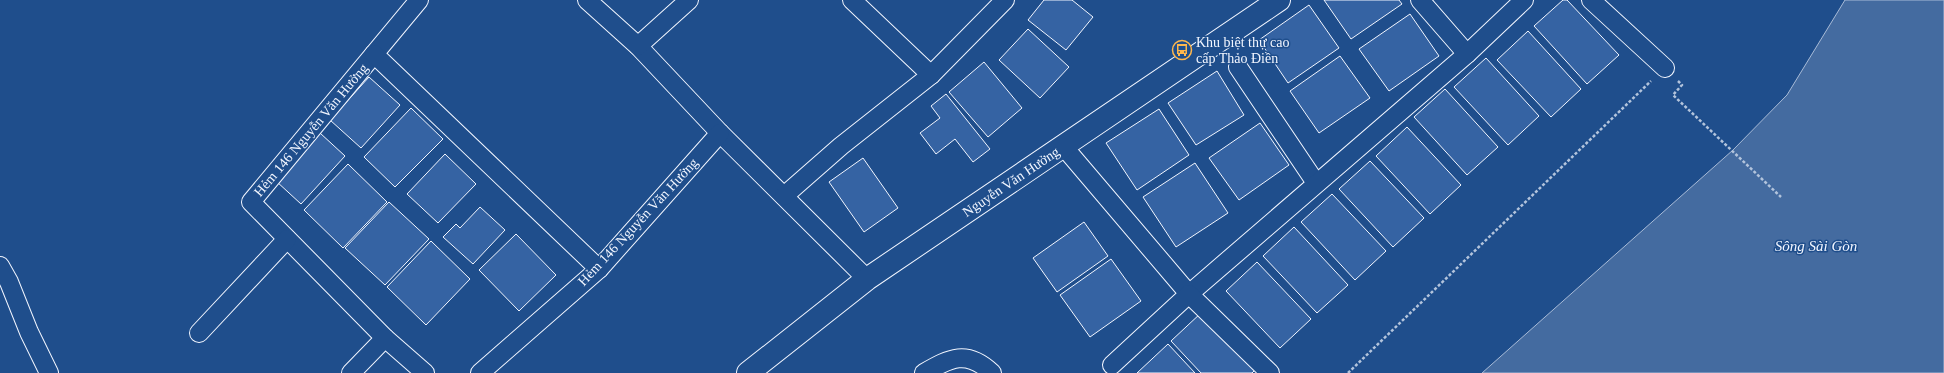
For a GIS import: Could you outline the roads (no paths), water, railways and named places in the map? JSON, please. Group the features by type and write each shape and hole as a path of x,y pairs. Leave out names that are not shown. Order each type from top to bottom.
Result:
{"main road":[{"name":"Nguyễn Văn Hưởng","path":"752,372 867,279 1279,0"}],"street":[{"name":"Hẻm 146 Nguyễn Văn Hưởng","path":"418,0 251,202 385,338 425,373"},
{"path":"586,0 638,46 720,133 867,279"},
{"path":"638,46 689,0"},
{"path":"852,0 931,75"},
{"path":"784,196 840,146 931,75 1005,0"},
{"path":"1420,0 1467,54"},
{"path":"1112,365 1189,294 1467,54 1524,0"},
{"path":"1591,0 1664,68"},
{"path":"374,54 599,269"},
{"path":"1238,67 1316,183"},
{"name":"Hẻm 146 Nguyễn Văn Hưởng","path":"480,373 599,269 720,133"},
{"path":"1064,146 1189,294 1270,373"},
{"path":"199,333 287,239"},
{"path":"0,266 9,282 28,332 49,373"},
{"path":"351,373 385,338"},
{"path":"924,373 947,359 964,358 984,366 992,373"}],"water":[{"name":"Sông Sài Gòn","path":"1845,0 1944,0 1944,373 1482,373 1733,150 1787,95"}],"place":[{"name":"Khu biệt thự cao cấp Thảo Điền","path":"1182,50"}]}
